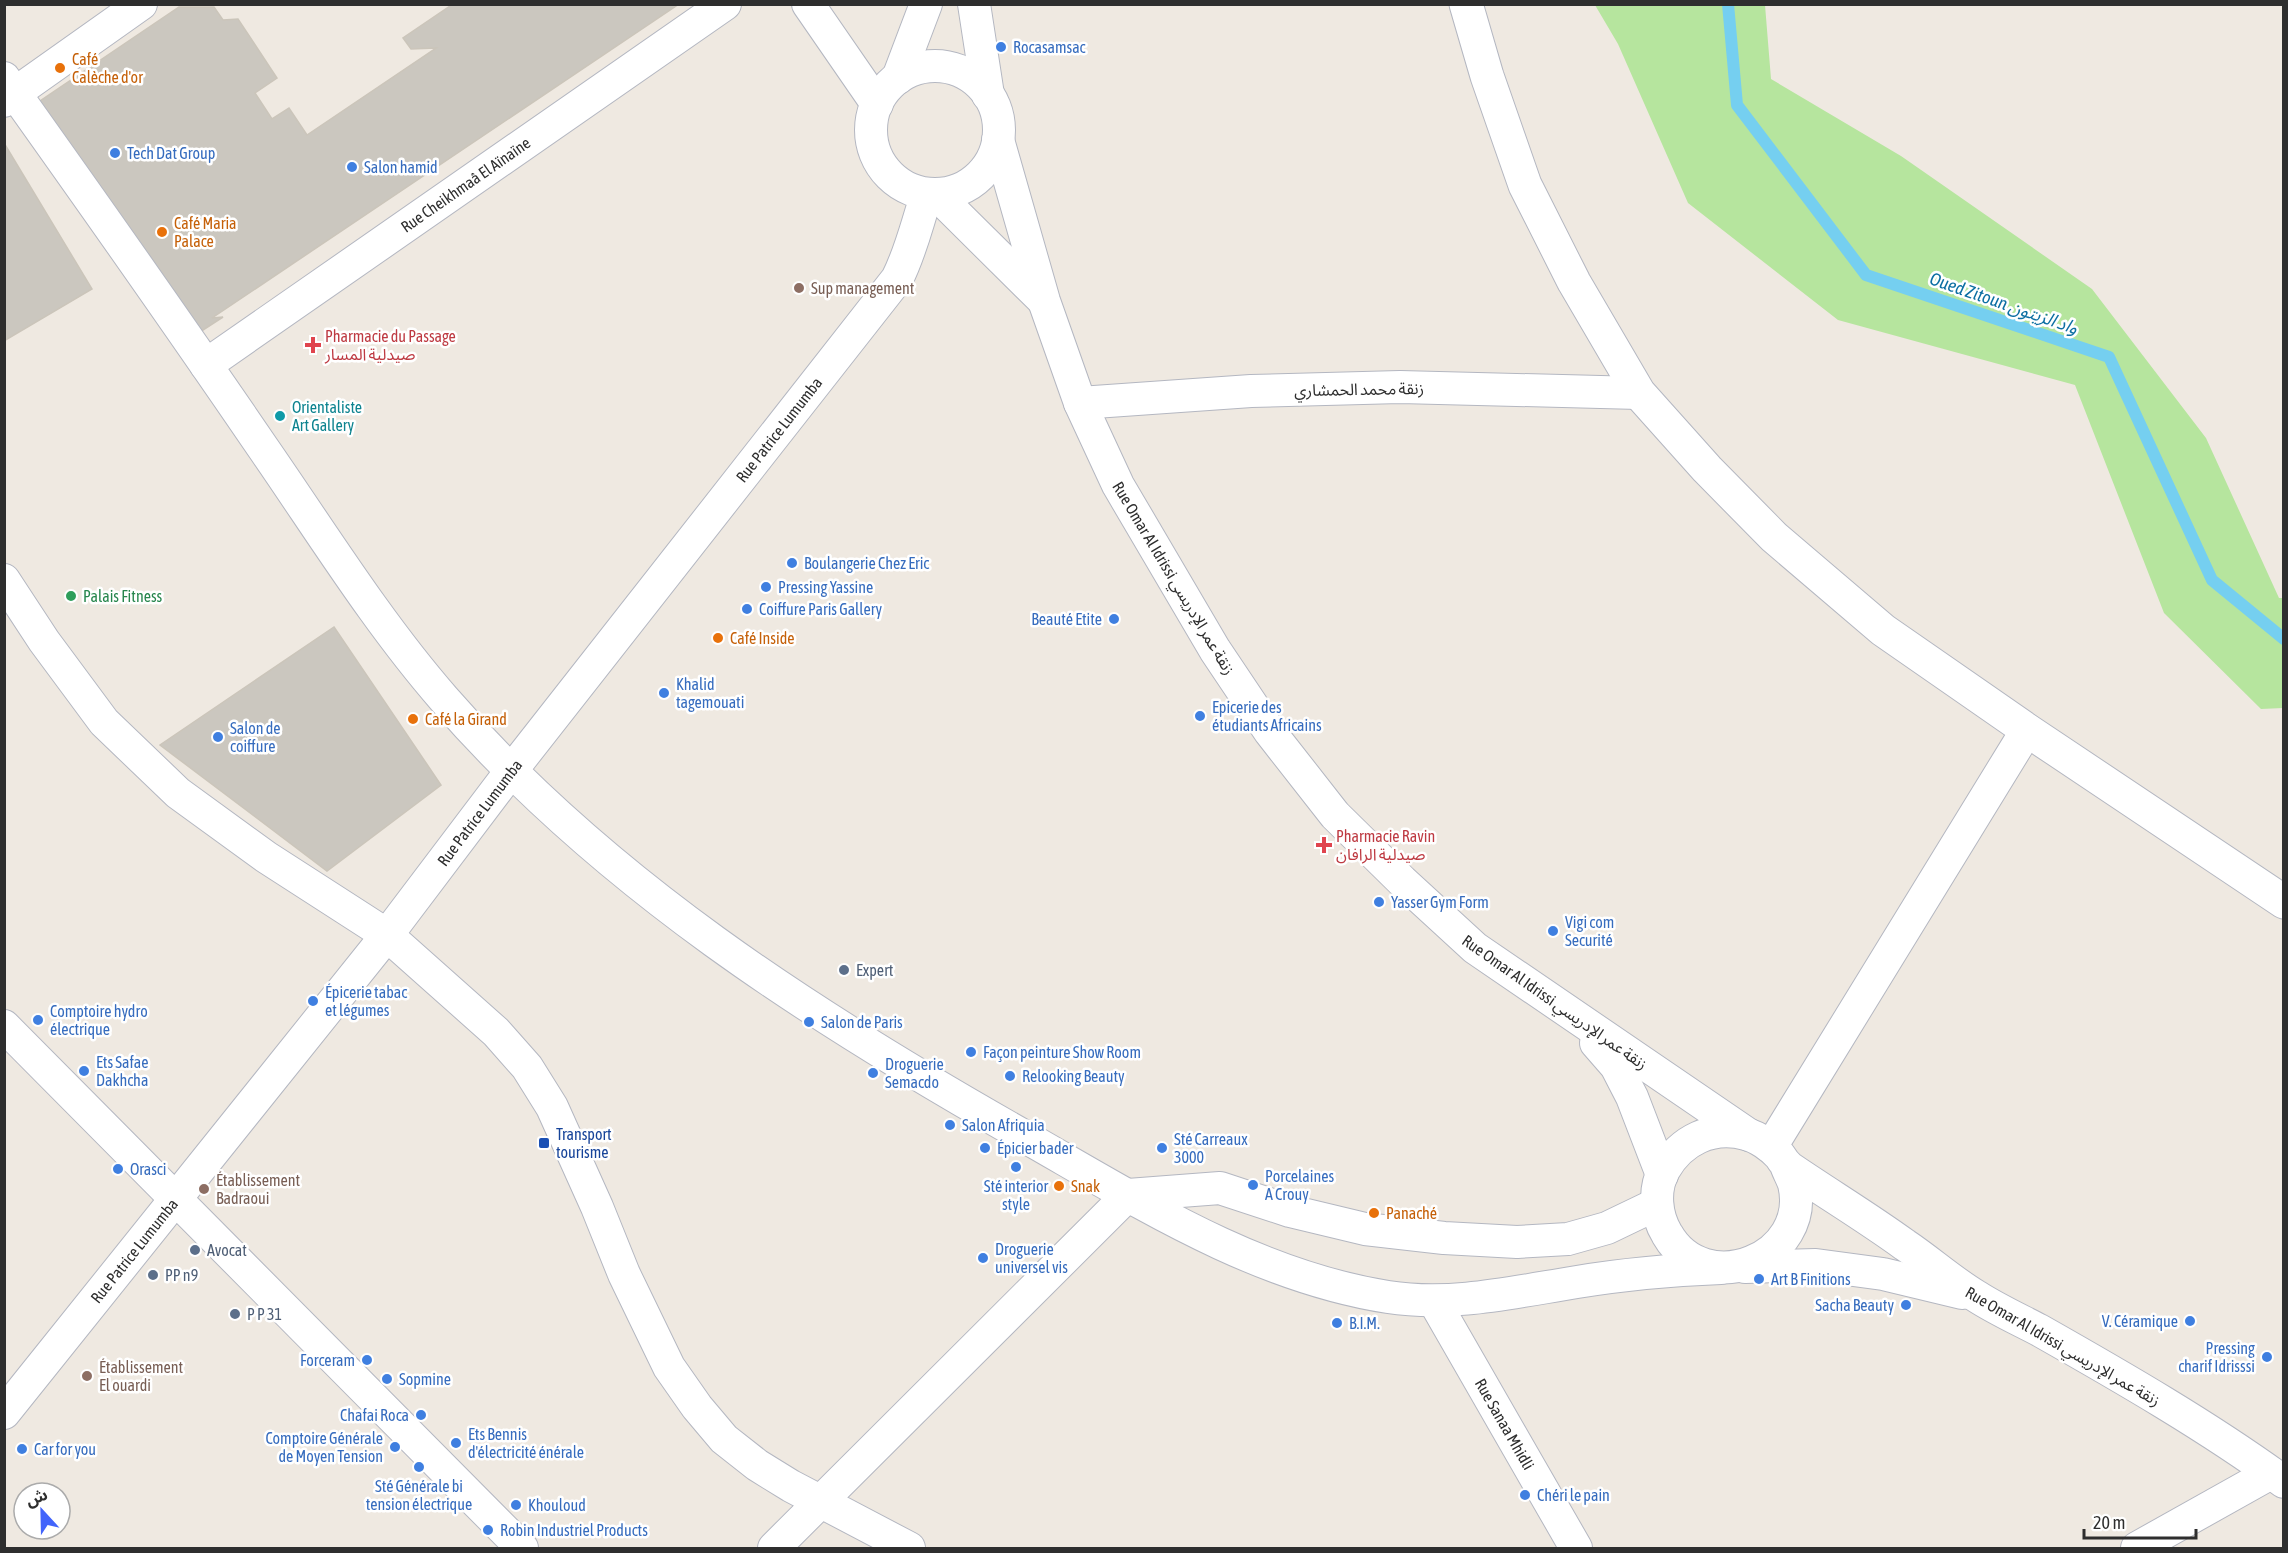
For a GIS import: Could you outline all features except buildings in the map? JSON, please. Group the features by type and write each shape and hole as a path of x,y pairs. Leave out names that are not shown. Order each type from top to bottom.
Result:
{"street":[{"path":"141,4 8,91 206,364 385,624 443,698 511,771 587,840 675,914 799,1001 912,1073 1209,1239 1276,1268 1331,1285 1390,1297 1434,1301 1495,1297 1646,1272 1816,1265 1883,1274 1975,1296"},
{"name":"Rue Cheikhmaâ El Aïnaïne","path":"206,364 725,4"},
{"path":"808,4 877,104"},
{"path":"898,78 926,4"},
{"path":"974,4 988,95"},
{"path":"1466,4 1487,76 1525,185 1574,282 1639,393 1707,469 1774,537 1883,630 2026,730 2283,902"},
{"path":"930,67 946,68 963,73 988,95 995,109 998,140 990,161 977,178 951,192 932,194 899,184 887,174 879,162 870,133 877,104 885,89 898,78 913,70 930,67"},
{"name":"Rue Omar Al Idrissi زنقة عمر الإدريسي","path":"998,140 1044,302 1080,403 1118,485 1215,650 1270,732 1335,815 1475,948 1573,1017 1769,1149 1904,1243 1975,1296 2117,1376 2277,1478"},
{"name":"Rue Omar Al Idrissi زنقة عمر الإدريسي","path":"932,194 1044,302"},
{"name":"Rue Patrice Lumumba","path":"4,1413 387,935 511,771 897,279 909,255 916,225 932,194"},
{"name":"زنقة محمد الحمشاري","path":"1080,403 1251,392 1400,387 1639,393"},
{"path":"4,580 44,641 104,722 178,793 266,857 387,935 496,1032 526,1067 552,1107 646,1323 669,1366 697,1407 724,1439 757,1465 821,1502 909,1548"},
{"path":"1769,1149 2026,730"},
{"path":"774,1548 1128,1195 1220,1188 1290,1211 1365,1229 1444,1238 1517,1242 1568,1239 1607,1228 1659,1189 1672,1156 1688,1143 1707,1133 1728,1131 1769,1149 1794,1185 1795,1207 1790,1227 1778,1245 1761,1259 1731,1268 1697,1262 1677,1248 1667,1235 1660,1220 1659,1189 1632,1097 1616,1066 1573,1017"},
{"path":"4,1026 522,1548"},
{"name":"Rue Sanaa Mhidli","path":"1434,1301 1576,1548"},
{"path":"2137,1548 2277,1478"}],"green space":[{"path":"1595,5 1765,5 1771,79 1901,156 2092,289 2206,438 2279,598 2283,598 2283,708 2261,709 2164,613 2075,385 1838,320 1688,203 1618,44"}],"waterway":[{"name":"Oued Zitoun واد الزيتون","path":"1728,4 1737,105 1866,275 2109,357 2212,580 2284,639"}],"place":[{"name":"Rocasamsac","path":"1001,47"},
{"name":"Café Calèche d'or","path":"60,68"},
{"name":"Tech Dat Group","path":"115,153"},
{"name":"Salon hamid","path":"352,167"},
{"name":"Café Maria Palace","path":"162,232"},
{"name":"Sup management","path":"799,288"},
{"name":"Pharmacie du Passage صيدلية المسار","path":"313,345"},
{"name":"Orientaliste Art Gallery","path":"280,416"},
{"name":"Boulangerie Chez Eric","path":"792,563"},
{"name":"Pressing Yassine","path":"766,587"},
{"name":"Palais Fitness","path":"71,596"},
{"name":"Coiffure Paris Gallery","path":"747,609"},
{"name":"Beauté Etite","path":"1114,619"},
{"name":"Café Inside","path":"718,638"},
{"name":"Khalid tagemouati","path":"664,693"},
{"name":"Epicerie des étudiants Africains","path":"1200,716"},
{"name":"Café la Girand","path":"413,719"},
{"name":"Salon de coiffure","path":"218,737"},
{"name":"Pharmacie Ravin صيدلية الرافان","path":"1324,845"},
{"name":"Yasser Gym Form","path":"1379,902"},
{"name":"Vigi com Securité","path":"1553,931"},
{"name":"Expert","path":"844,970"},
{"name":"Épicerie tabac et légumes","path":"313,1001"},
{"name":"Comptoire hydro électrique","path":"38,1020"},
{"name":"Salon de Paris","path":"809,1022"},
{"name":"Façon peinture Show Room","path":"971,1052"},
{"name":"Ets Safae Dakhcha","path":"84,1071"},
{"name":"Droguerie Semacdo","path":"873,1073"},
{"name":"Relooking Beauty","path":"1010,1076"},
{"name":"Salon Afriquia","path":"950,1125"},
{"name":"Transport tourisme","path":"544,1143"},
{"name":"Épicier bader","path":"985,1148"},
{"name":"Sté Carreaux 3000","path":"1162,1148"},
{"name":"Sté interior style","path":"1016,1167"},
{"name":"Orasci","path":"118,1169"},
{"name":"Porcelaines A Crouy","path":"1253,1185"},
{"name":"Snak","path":"1059,1186"},
{"name":"Établissement Badraoui","path":"204,1189"},
{"name":"Panaché","path":"1374,1213"},
{"name":"Avocat","path":"195,1250"},
{"name":"Droguerie universel vis","path":"983,1258"},
{"name":"PP n9","path":"153,1275"},
{"name":"Art B Finitions","path":"1759,1279"},
{"name":"Sacha Beauty","path":"1906,1305"},
{"name":"P P 31","path":"235,1314"},
{"name":"V. Céramique","path":"2190,1321"},
{"name":"B.I.M.","path":"1337,1323"},
{"name":"Pressing charif Idrisssi","path":"2267,1357"},
{"name":"Forceram","path":"367,1360"},
{"name":"Établissement El ouardi","path":"87,1376"},
{"name":"Sopmine","path":"387,1379"},
{"name":"Chafai Roca","path":"421,1415"},
{"name":"Ets Bennis d'électricité énérale","path":"456,1443"},
{"name":"Comptoire Générale de Moyen Tension","path":"395,1447"},
{"name":"Car for you","path":"22,1449"},
{"name":"Sté Générale bi tension électrique","path":"419,1467"},
{"name":"Chéri le pain","path":"1525,1495"},
{"name":"Khouloud","path":"516,1505"},
{"name":"Robin Industriel Products","path":"488,1530"}]}
